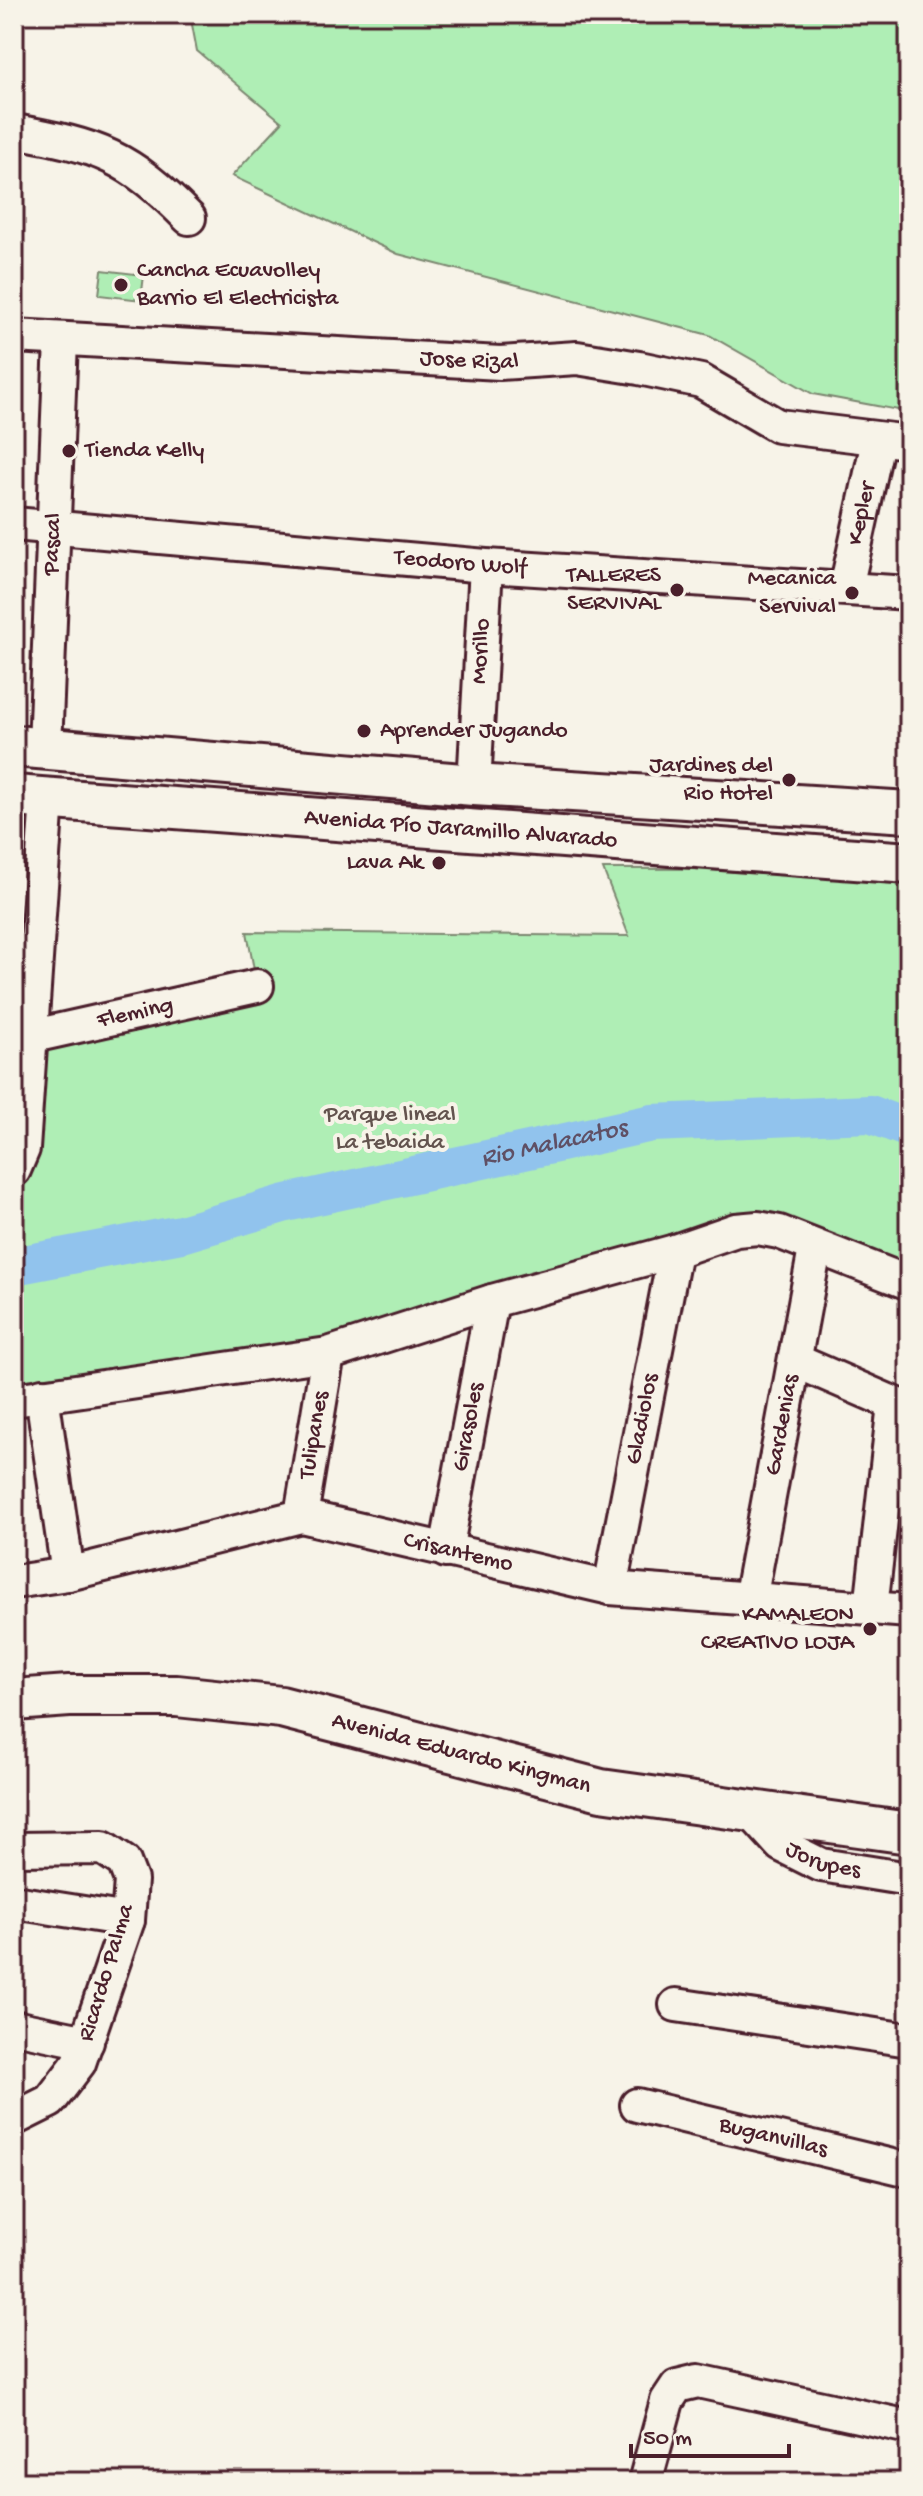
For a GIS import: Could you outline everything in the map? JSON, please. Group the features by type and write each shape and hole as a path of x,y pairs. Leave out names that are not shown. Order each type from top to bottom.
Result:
{"main road":[{"name":"Avenida Pío Jaramillo Alvarado","path":"29,747 474,785 909,812"},
{"name":"Avenida Pío Jaramillo Alvarado","path":"31,797 909,863"},
{"name":"Avenida Eduardo Kingman","path":"14,1700 177,1696 281,1707 601,1790 909,1833"}],"street":[{"path":"14,131 103,151 151,179 189,218"},
{"name":"Jose Rizal","path":"14,336 500,363 577,358 701,381 778,426 894,441"},
{"name":"Pascal","path":"29,747 55,527 61,340"},
{"name":"Kepler","path":"846,588 894,441"},
{"name":"Teodoro Wolf","path":"14,524 486,566 909,593"},
{"name":"Morillo","path":"474,785 486,566"},
{"path":"15,1170 23,1149 21,1037 31,797"},
{"name":"Fleming","path":"21,1037 257,986"},
{"path":"68,1574 28,1398 328,1354 492,1301 675,1251 736,1230 758,1228 779,1232 815,1249 909,1283"},
{"name":"Gardenias","path":"750,1600 815,1249"},
{"name":"Gladiolos","path":"610,1588 675,1251"},
{"name":"Girasoles","path":"446,1551 492,1301"},
{"name":"Tulipanes","path":"301,1516 328,1354"},
{"path":"796,1361 901,1407 871,1608"},
{"name":"Crisantemo","path":"14,1582 68,1574 301,1516 610,1588 909,1611"},
{"name":"Jorupes","path":"751,1812 781,1845 821,1865 909,1879"},
{"name":"Ricardo Palma","path":"14,1849 103,1848 124,1862 131,1880 128,1920 79,2063 50,2101 14,2119"},
{"path":"14,1902 128,1920"},
{"path":"676,2005 909,2040"},
{"path":"14,2027 87,2042"},
{"name":"Buganvillas","path":"637,2105 909,2170"},
{"path":"645,2482 667,2401 677,2386 698,2381 909,2427"}],"green space":[{"path":"190,14 909,14 909,412 813,394 709,335 398,254 232,176 282,122 197,51"},
{"name":"Cancha Ecuavolley Barrio El Electricista","path":"102,270 144,275 141,300 99,295"},
{"name":"Parque lineal La tebaida","path":"909,868 909,1283 779,1232 328,1354 14,1400 14,1170 29,1037 257,986 247,932 629,936 603,869"}],"waterway":[{"name":"Rio Malacatos","path":"14,1266 181,1234 286,1203 652,1123 870,1114 909,1129"}],"place":[{"name":"Cancha Ecuavolley Barrio El Electricista","path":"121,285"},
{"name":"Tienda Kelly","path":"69,451"},
{"name":"TALLERES SERVIVAL","path":"677,590"},
{"name":"Mecanica Servival","path":"852,593"},
{"name":"Aprender Jugando","path":"364,731"},
{"name":"Jardines del Rio Hotel","path":"789,780"},
{"name":"Lava Ak","path":"439,863"},
{"name":"KAMALEON CREATIVO LOJA","path":"870,1629"}]}
